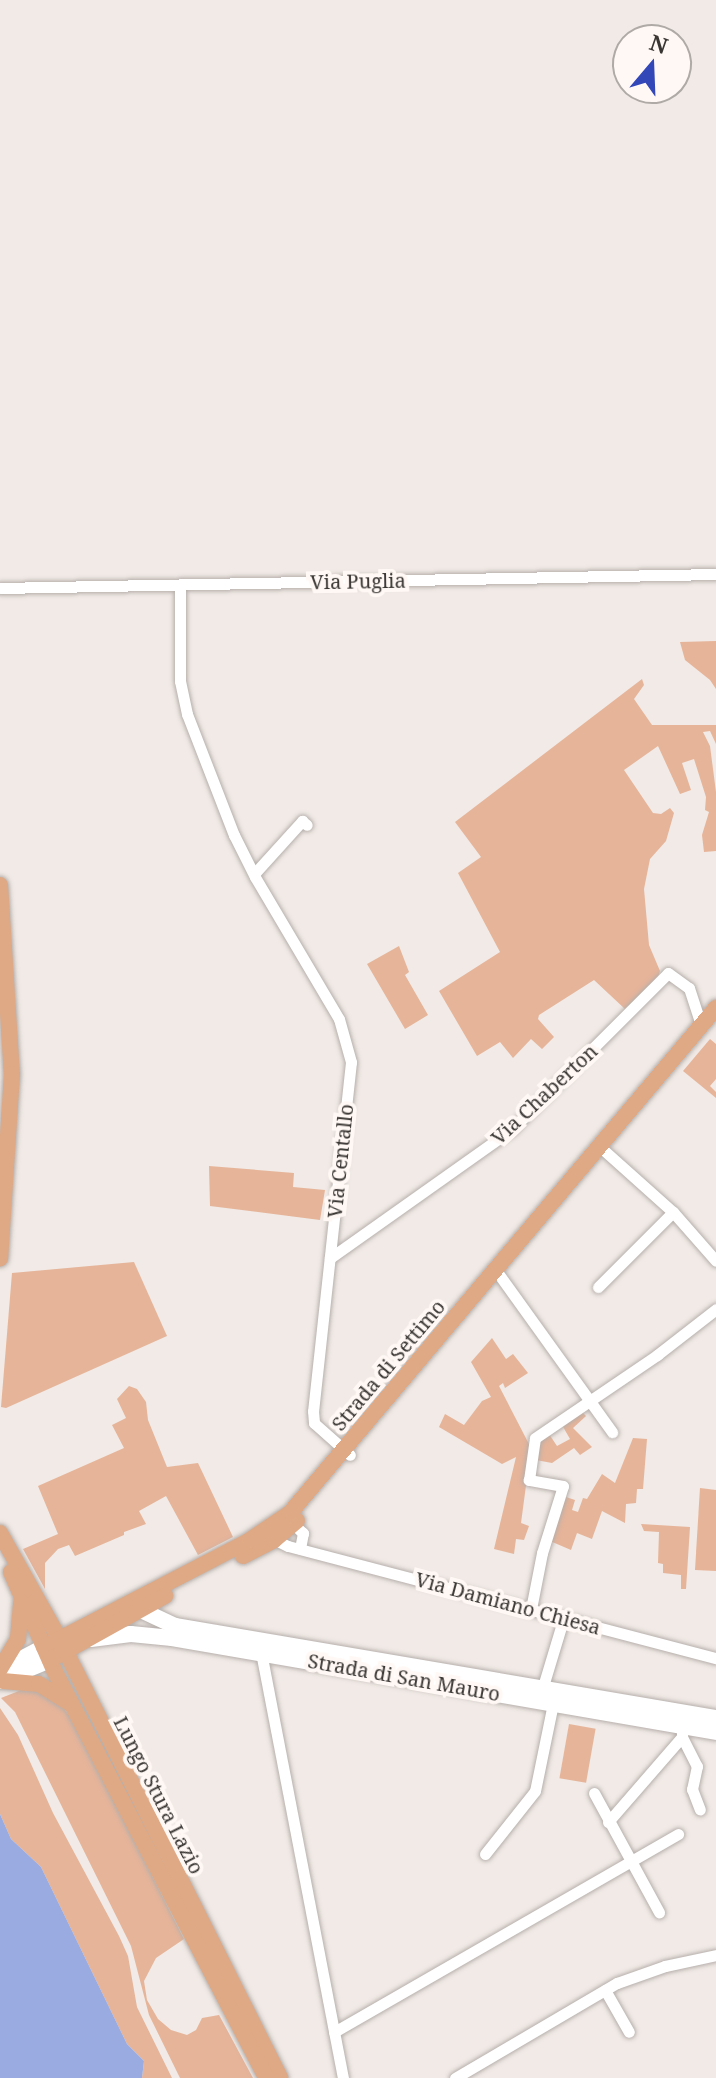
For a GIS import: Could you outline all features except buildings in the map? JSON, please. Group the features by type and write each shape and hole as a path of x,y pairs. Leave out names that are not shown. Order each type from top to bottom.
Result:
{"main road":[{"path":"0,885 12,1089 0,1259"},
{"name":"Strada di Settimo","path":"135,1608 162,1598 290,1520 601,1148 629,1108 639,1102 716,1008"},
{"name":"Lungo Stura Lazio","path":"0,1533 63,1646 280,2078"},
{"name":"Strada di Settimo","path":"135,1608 268,1536"},
{"name":"Lungo Stura Lazio","path":"0,1541 47,1654 266,2078"},
{"path":"1,1675 18,1639 20,1592"},
{"path":"162,1598 160,1613 168,1623"},
{"path":"1,1675 135,1608"},
{"path":"63,1646 91,1639 135,1608"},
{"name":"Strada di San Mauro","path":"135,1608 168,1623 260,1647"},
{"name":"Strada di San Mauro","path":"91,1639 131,1634 260,1647 545,1697 716,1718"},
{"path":"1,1675 39,1684 75,1707"},
{"name":"Strada di San Mauro","path":"545,1697 682,1732 716,1732"}],"street":[{"name":"Via Puglia","path":"0,588 716,574"},
{"name":"Via Centallo","path":"180,585 180,681 187,714 231,826 254,874 339,1019 351,1062 314,1423 347,1452"},
{"path":"254,874 302,821 307,825"},
{"name":"Via Chaberton","path":"330,1258 511,1130 668,973 689,988 701,1026"},
{"path":"601,1148 673,1212 716,1261"},
{"path":"598,1287 673,1212"},
{"path":"498,1272 612,1432"},
{"path":"531,1609 542,1553 563,1486 529,1480 535,1438 590,1402 716,1309"},
{"path":"290,1520 304,1539 300,1549"},
{"name":"Via Damiano Chiesa","path":"268,1536 300,1549 716,1658"},
{"path":"485,1854 535,1791 545,1697 564,1617"},
{"path":"260,1647 343,2078"},
{"path":"608,1822 682,1732 697,1766 692,1789 700,1810"},
{"path":"594,1793 659,1912"},
{"path":"334,2032 678,1834"},
{"path":"455,2078 605,1990 665,1966 716,1955"},
{"path":"605,1990 629,2032"}],"shaded area":[{"path":"716,641 716,689 710,680 685,660 680,642"},
{"path":"642,679 644,685 634,699 652,725 716,725 716,744 710,731 703,732 710,746 716,792 716,851 704,852 702,835 709,812 705,810 706,797 694,759 682,763 691,790 680,794 658,746 624,770 653,813 661,814 670,808 674,813 666,841 650,859 644,889 649,945 660,971 658,977 625,1009 594,980 539,1015 538,1019 554,1037 542,1049 531,1039 513,1058 500,1042 477,1056 439,991 500,952 458,873 481,857 455,822"},
{"path":"399,946 409,972 405,975 428,1015 405,1029 367,964"},
{"path":"710,1039 716,1044 716,1079 710,1086 716,1092 716,1098 683,1071"},
{"path":"209,1166 294,1173 293,1187 325,1190 320,1220 210,1206"},
{"path":"134,1262 167,1336 6,1408 1,1407 12,1273"},
{"path":"492,1338 506,1359 513,1354 528,1373 505,1388 503,1383 499,1386 531,1448 521,1523 529,1526 524,1540 516,1539 514,1554 494,1549 516,1457 502,1464 439,1427 445,1414 464,1425 482,1401 491,1397 471,1362"},
{"path":"129,1386 137,1389 146,1402 148,1420 167,1467 198,1463 233,1537 198,1555 166,1496 139,1511 146,1524 124,1532 124,1535 75,1556 69,1545 58,1549 45,1563 45,1589 23,1549 58,1534 38,1486 124,1448 112,1425 126,1418 117,1399"},
{"path":"582,1412 586,1416 573,1428 592,1447 580,1455 574,1448 552,1463 536,1460 538,1440 549,1434 557,1446 570,1439 562,1425"},
{"path":"633,1438 647,1439 643,1489 637,1489 636,1503 626,1504 625,1523 602,1511 592,1539 577,1533 571,1550 550,1541 566,1497 575,1500 572,1510 578,1512 583,1498 587,1499 602,1474 615,1483"},
{"path":"700,1488 716,1490 716,1571 695,1570"},
{"path":"641,1524 690,1527 686,1589 681,1589 681,1575 663,1573 663,1564 658,1563 659,1532 644,1531"},
{"path":"29,1687 58,1700 77,1727 184,1939 156,1958 144,1981 147,2000 158,2019 171,2030 187,2035 196,2030 202,2018 219,2015 253,2078 180,2078 149,2015 131,1946 15,1712 1,1698"},
{"path":"0,1708 18,1735 53,1813 119,1936 128,1956 137,2007 172,2078 142,2078 144,2061 127,2044 41,1867 11,1839 0,1814"},
{"path":"569,1724 596,1729 586,1783 559,1778"}],"water":[{"path":"0,1814 11,1839 41,1867 127,2044 144,2061 142,2078 0,2078"}]}
